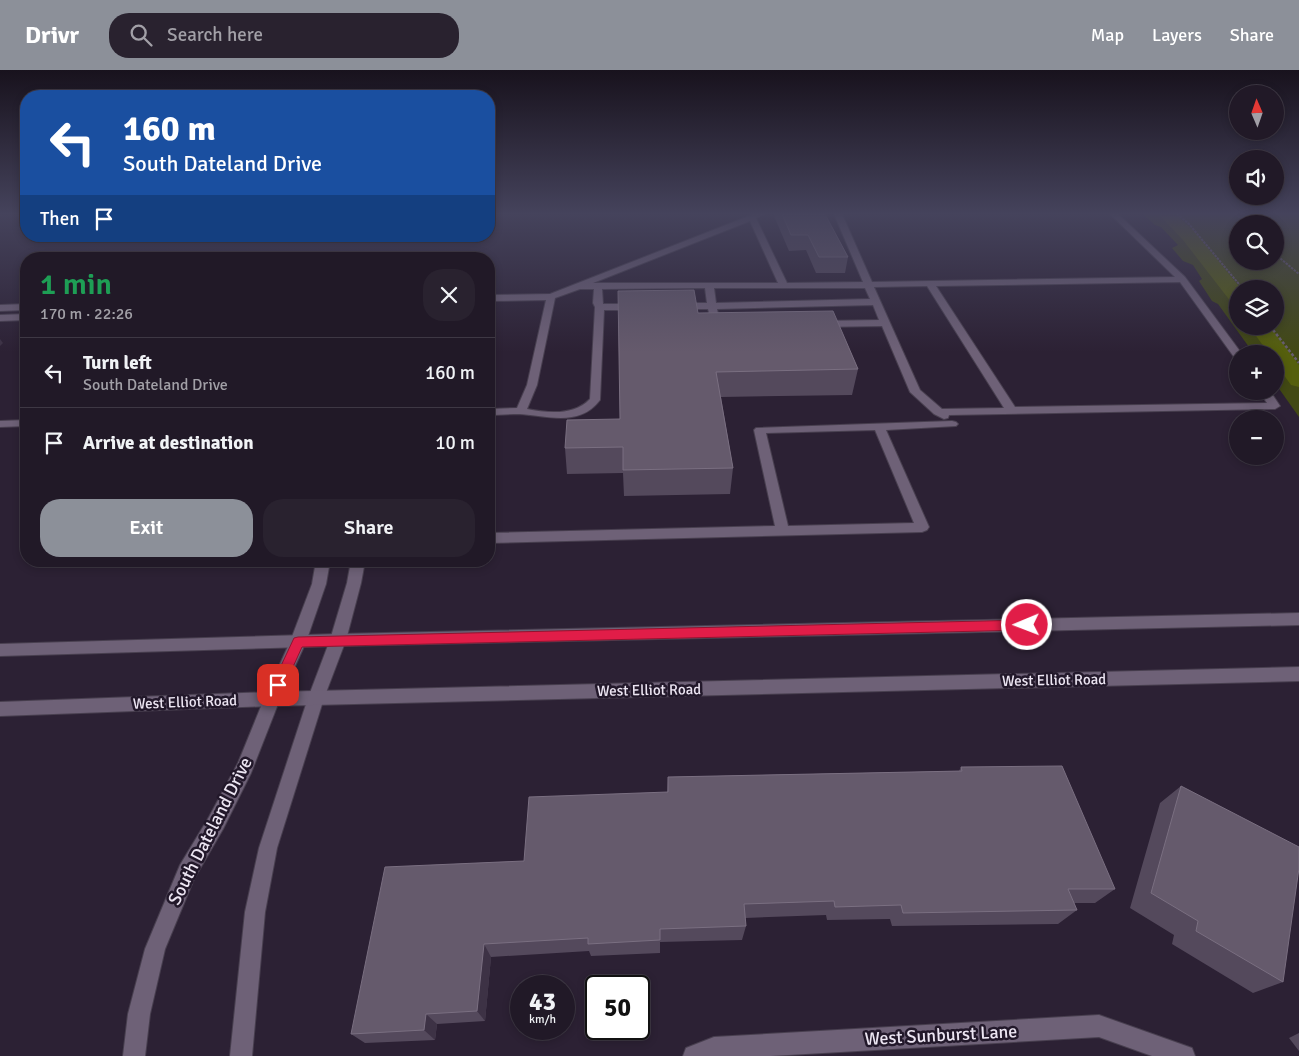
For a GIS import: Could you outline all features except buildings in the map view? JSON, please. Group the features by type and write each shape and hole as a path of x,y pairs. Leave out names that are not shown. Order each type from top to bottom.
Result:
{"main road":[{"path":"495,298 551,297 643,260"},
{"path":"774,260 784,286"},
{"path":"782,530 760,430 952,424 915,392 857,260"},
{"path":"1162,260 1182,279 1231,345"},
{"path":"576,286 784,286 1182,279"},
{"path":"930,284 1011,410"},
{"path":"709,286 715,321 718,324 734,325"},
{"path":"495,414 521,411 535,414 565,414 583,412 592,405 595,400 600,308 598,303 598,287"},
{"path":"521,411 532,384 551,297"},
{"path":"665,307 876,302"},
{"path":"0,308 20,307"},
{"path":"600,308 647,307"},
{"path":"0,318 20,317"},
{"path":"810,324 885,323"},
{"path":"938,412 1275,406 1271,400"},
{"path":"0,424 20,423"},
{"path":"495,538 922,527 880,427"},
{"name":"South Dateland Drive","path":"134,1056 139,1014 154,949 187,872 216,823 245,767 272,699 298,642 317,590 322,567"},
{"path":"241,1056 255,912 268,848 316,698 338,640 357,567"},
{"path":"0,650 338,640 1299,619"},
{"name":"West Elliot Road","path":"0,708 272,699 1299,674"},
{"name":"West Sunburst Lane","path":"694,1056 714,1048 1099,1026 1184,1056"}],"path":[{"path":"1219,260 1236,280"},
{"path":"1284,262 1299,274"},
{"path":"1277,335 1299,363"}],"green space":[{"path":"1182,260 1229,260 1229,270 1284,270 1284,260 1299,260 1299,417 1284,396 1284,345 1248,345 1240,335 1284,335 1284,280 1229,280 1229,319 1218,304 1212,301 1199,281 1202,279 1193,265"}],"waterway":[{"path":"1208,260 1229,287"},
{"path":"1266,335 1299,380"}],"route":[{"path":"278,685 298,642 1027,625"}]}
